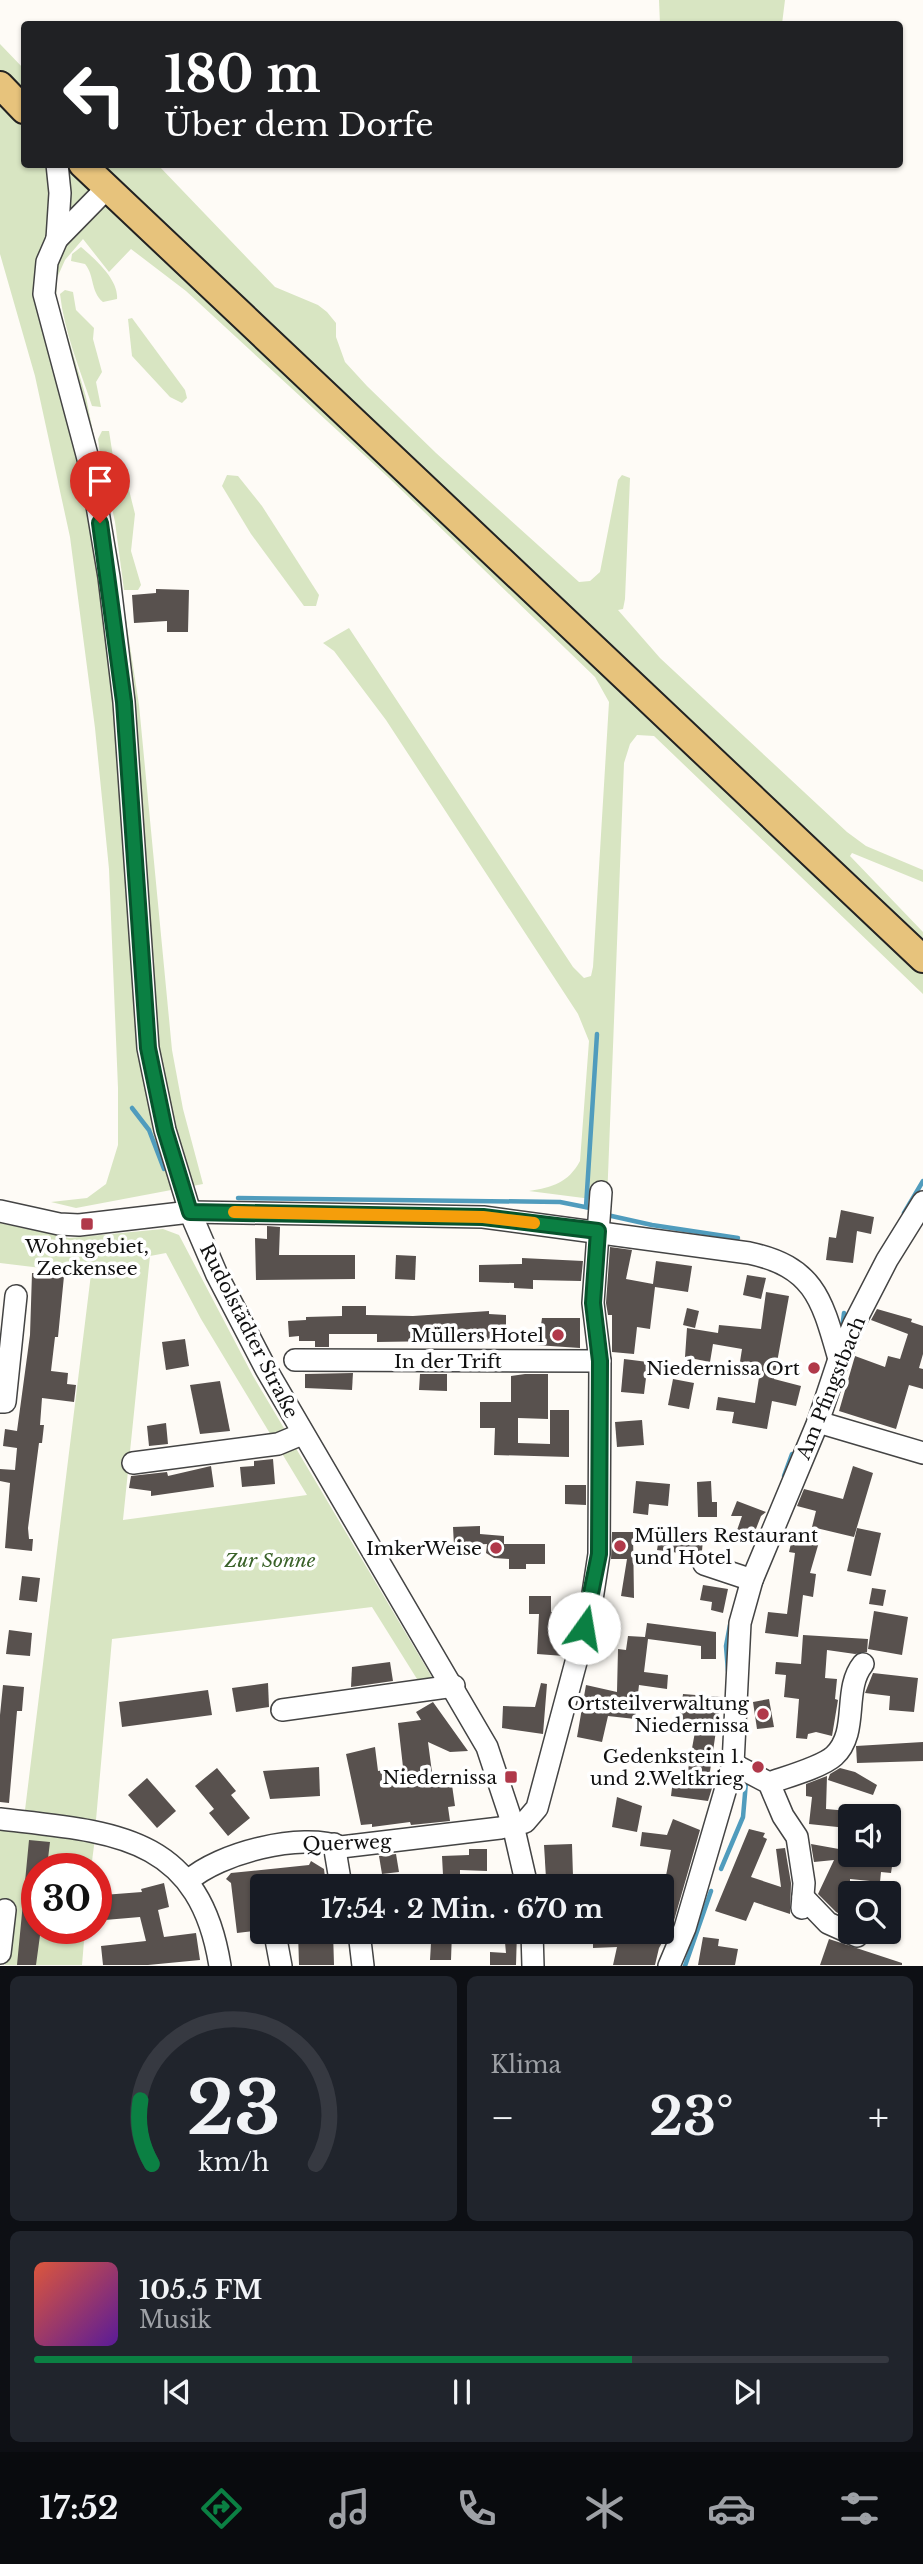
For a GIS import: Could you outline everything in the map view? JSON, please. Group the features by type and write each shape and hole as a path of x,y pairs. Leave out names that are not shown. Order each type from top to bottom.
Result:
{"main road":[{"path":"0,85 21,107"},
{"path":"86,168 923,959"}],"street":[{"name":"Rudolstädter Straße","path":"57,168 60,193 57,239 47,262 44,294 91,470 109,577 124,702 148,1048 165,1130 190,1212 217,1275 302,1434 454,1686 487,1747 513,1825 524,1874"},
{"name":"Rudolstädter Straße","path":"57,239 107,188"},
{"path":"513,1825 531,1818 537,1808 591,1605 599,1554 600,1361 593,1303 601,1192"},
{"name":"Am Pfingstbach","path":"669,1965 685,1928 733,1764 740,1623 752,1580 818,1422 839,1359 887,1260 923,1202"},
{"path":"0,1211 59,1224 190,1212 483,1217 749,1253 789,1265 804,1276 813,1289 839,1359"},
{"path":"2,1402 16,1296"},
{"name":"In der Trift","path":"295,1360 600,1361"},
{"path":"818,1422 923,1453"},
{"name":"Rudolstädter Straße","path":"133,1463 278,1444 302,1434"},
{"path":"704,1564 752,1580"},
{"path":"769,1783 833,1758 842,1747 846,1736 854,1676 863,1664"},
{"path":"282,1710 454,1686"},
{"path":"733,1764 769,1783 783,1816 797,1838 802,1903 838,1927"},
{"path":"0,1819 88,1829 123,1837 150,1850 188,1881 211,1928 220,1965"},
{"name":"Querweg","path":"188,1881 199,1872 252,1849 328,1842 341,1845 513,1825"},
{"path":"341,1845 341,1874"},
{"path":"341,1845 349,1874"},
{"path":"0,1953 5,1910"},
{"path":"277,1944 281,1965"},
{"path":"360,1944 363,1965"},
{"path":"532,1944 533,1965"}],"green space":[{"path":"659,0 785,0 782,21 660,21"},
{"path":"0,44 21,66 21,168 161,168 275,287 318,305 327,312 336,323 336,337 345,362 367,386 436,453 579,582 590,581 600,572 618,480 622,475 630,478 625,599 623,609 618,610 660,658 847,832 866,846 923,870 923,882 852,853 850,856 923,932 923,994 654,736 637,735 630,744 624,763 607,1201 529,1191 559,1183 580,1161 589,1041 578,1014 386,720 334,651 323,643 349,628 573,967 584,978 591,976 593,967 609,702 595,677 389,478 186,291 131,249 109,272 83,239 65,260 57,278 56,297 86,397 111,522 139,705 172,1050 183,1109 203,1184 76,1208 51,1202 87,1198 106,1184 118,1145 109,869 95,728 70,537 35,376 0,254"},
{"path":"81,247 110,277 117,292 117,299 103,302 96,293 85,264 71,261 72,254"},
{"path":"65,290 73,292 76,310 94,328 93,339 102,372 96,382 101,407 92,406 73,350 60,294"},
{"path":"132,318 185,390 187,398 182,403 170,397 132,356 128,319"},
{"path":"102,431 109,431 116,476 129,490 135,514 131,551 141,585 138,590 124,590 115,522 100,454 98,439"},
{"path":"227,475 238,476 262,506 319,595 316,606 304,606 251,534 222,486"},
{"name":"Zur Sonne","path":"0,1223 69,1238 163,1229 179,1235 253,1376 436,1684 422,1687 372,1607 112,1639 96,1820 25,1810 91,1274 0,1263","holes":["166,1253 201,1319 307,1495 123,1520 150,1256"]},
{"path":"0,1827 95,1838 93,1853 21,1853 21,1944 84,1944 82,1965 5,1965 10,1911 0,1910"}],"building":[{"path":"156,589 189,590 188,632 167,632 167,621 134,623 132,595 156,593"},
{"path":"841,1210 874,1217 871,1234 857,1231 853,1263 826,1260 829,1237 836,1238"},
{"path":"267,1226 280,1227 279,1255 355,1255 355,1279 256,1280 255,1238 267,1239"},
{"path":"610,1247 632,1250 626,1279 653,1284 656,1261 692,1266 688,1292 655,1287 650,1329 637,1327 634,1354 612,1352 612,1315 608,1315 606,1303"},
{"path":"396,1255 416,1256 415,1280 395,1279"},
{"path":"522,1258 583,1261 581,1281 533,1280 533,1289 514,1288 514,1283 479,1282 479,1265 522,1264"},
{"path":"32,1273 64,1276 58,1337 55,1337 51,1371 68,1373 67,1384 76,1385 74,1402 42,1398 40,1425 44,1425 42,1443 39,1443 28,1528 29,1539 33,1539 32,1551 5,1548 10,1483 0,1481 0,1469 15,1470 17,1448 3,1446 5,1429 17,1431 30,1335"},
{"path":"747,1275 766,1278 761,1299 743,1295"},
{"path":"766,1292 789,1296 774,1379 801,1386 796,1406 772,1401 767,1429 732,1423 734,1412 716,1410 718,1397 755,1403 760,1371 739,1368 742,1349 713,1344 710,1362 685,1357 687,1328 718,1333 719,1325 761,1329"},
{"path":"342,1306 366,1306 366,1315 413,1316 489,1311 489,1314 506,1315 506,1340 377,1342 377,1334 329,1334 329,1347 315,1347 315,1341 299,1341 299,1336 289,1337 288,1321 306,1320 306,1317 342,1316"},
{"path":"687,1308 699,1311 695,1328 683,1325"},
{"path":"877,1309 912,1319 911,1322 923,1326 923,1354 919,1368 923,1369 923,1389 909,1385 896,1429 839,1411 855,1356 885,1367 888,1356 900,1359 908,1334 871,1320"},
{"name":"Müllers Hotel","path":"542,1318 580,1318 580,1348 536,1345 536,1325 541,1325"},
{"path":"185,1339 189,1366 166,1370 162,1342"},
{"path":"624,1359 648,1362 644,1394 621,1392"},
{"path":"353,1373 352,1390 305,1388 305,1374"},
{"path":"420,1374 447,1374 447,1391 419,1390"},
{"path":"548,1374 548,1419 518,1418 518,1443 550,1444 550,1410 569,1410 569,1457 494,1455 495,1428 480,1428 480,1402 511,1402 511,1376"},
{"path":"673,1379 694,1383 689,1409 668,1405"},
{"path":"220,1381 230,1431 200,1434 190,1385"},
{"path":"642,1420 644,1445 617,1447 615,1422"},
{"path":"166,1423 168,1444 149,1446 147,1426"},
{"path":"273,1459 275,1484 242,1487 240,1467 254,1466 254,1461"},
{"path":"211,1466 214,1487 151,1496 151,1491 129,1488 131,1476 167,1472 168,1476"},
{"path":"853,1466 873,1473 854,1537 812,1527 816,1511 797,1506 804,1489 843,1499"},
{"path":"636,1481 670,1484 668,1506 649,1504 648,1515 633,1513"},
{"path":"711,1481 712,1502 717,1502 717,1517 698,1517 697,1482"},
{"path":"565,1485 586,1485 586,1505 565,1504"},
{"path":"737,1501 766,1512 761,1516 752,1539 736,1533 742,1516 731,1516"},
{"path":"480,1526 480,1534 504,1536 504,1544 545,1544 545,1564 526,1564 526,1569 509,1569 509,1559 494,1558 486,1553 487,1544 454,1546 453,1527"},
{"path":"857,1528 881,1533 871,1576 847,1571"},
{"name":"Müllers Restaurant und Hotel","path":"612,1532 633,1532 634,1598 621,1596 627,1559 611,1559"},
{"path":"660,1533 703,1539 702,1551 695,1555 657,1550"},
{"path":"793,1535 819,1542 810,1573 816,1574 813,1597 803,1595 798,1637 765,1633 768,1612 787,1614 795,1553 789,1552"},
{"path":"22,1576 40,1578 37,1602 19,1600"},
{"path":"703,1585 728,1589 723,1613 711,1610 712,1602 700,1600"},
{"path":"872,1588 886,1590 883,1606 869,1604"},
{"path":"529,1596 551,1596 551,1612 567,1612 564,1656 537,1654 539,1614 529,1614"},
{"path":"874,1611 908,1617 902,1655 868,1649"},
{"path":"647,1623 716,1632 716,1659 701,1659 701,1646 648,1639 644,1672 668,1675 667,1689 639,1685 635,1719 608,1716 602,1742 577,1737 586,1685 617,1692 618,1649 626,1650 628,1636 645,1637"},
{"path":"9,1630 32,1633 30,1656 6,1654"},
{"path":"803,1635 868,1639 867,1652 855,1654 827,1650 825,1678 837,1679 835,1699 838,1700 832,1736 816,1732 808,1734 807,1739 796,1738 799,1699 784,1697 786,1675 775,1674 776,1662 801,1664"},
{"path":"390,1662 393,1681 351,1687 352,1667"},
{"path":"873,1673 918,1678 914,1712 889,1710 890,1696 865,1693"},
{"path":"268,1683 269,1707 236,1712 232,1688"},
{"path":"541,1683 547,1684 543,1734 502,1728 503,1706 535,1707"},
{"path":"3,1685 24,1687 22,1711 17,1711 9,1803 0,1802 0,1715"},
{"path":"208,1690 212,1715 122,1727 119,1702"},
{"path":"683,1694 721,1697 708,1785 713,1785 708,1801 671,1796 673,1780 686,1781 695,1732 678,1729"},
{"name":"Ortsteilverwaltung Niedernissa","path":"769,1699 774,1727 757,1729 753,1702"},
{"path":"433,1702 468,1751 450,1752 428,1742 433,1780 451,1778 455,1806 448,1807 450,1821 372,1827 372,1824 361,1825 346,1754 375,1747 378,1771 403,1767 398,1723 421,1720 416,1712"},
{"path":"923,1742 923,1761 857,1763 856,1746"},
{"path":"319,1767 320,1796 270,1799 263,1771"},
{"path":"217,1768 236,1791 231,1795 250,1818 228,1836 209,1813 214,1809 195,1786"},
{"path":"840,1768 855,1772 877,1785 873,1795 828,1780 830,1774"},
{"path":"827,1776 826,1809 838,1810 838,1827 809,1824 812,1797 806,1796 806,1784"},
{"path":"147,1778 176,1811 157,1828 128,1795"},
{"path":"617,1797 642,1806 637,1832 612,1827"},
{"path":"673,1819 700,1830 674,1921 674,1874 666,1874 671,1850 640,1846 642,1832 667,1835"},
{"path":"749,1829 765,1833 763,1837 767,1839 751,1877 781,1887 776,1849 785,1848 791,1883 790,1914 754,1902 746,1921 715,1911"},
{"path":"29,1840 50,1842 49,1853 28,1853"},
{"path":"572,1844 573,1874 546,1874 544,1845"},
{"path":"811,1844 838,1849 838,1867 892,1867 891,1873 881,1872 880,1881 838,1881 838,1913 818,1894 834,1860 814,1862"},
{"path":"469,1849 487,1849 487,1871 460,1870 460,1874 443,1874 442,1856 469,1855"},
{"path":"396,1854 399,1872 382,1874 379,1856"},
{"path":"311,1861 324,1869 325,1874 250,1874 250,1931 237,1933 231,1883 226,1879 231,1873 309,1865"},
{"path":"164,1883 169,1907 158,1910 164,1937 196,1933 200,1960 148,1965 103,1965 101,1946 146,1941 140,1917 112,1919 112,1894 142,1892 141,1889"},
{"path":"21,1923 21,1944 39,1944 36,1965 17,1965"},
{"path":"703,1937 719,1939 718,1946 738,1949 735,1965 698,1965"},
{"path":"829,1939 902,1963 902,1965 820,1965"},
{"path":"298,1944 333,1944 334,1965 299,1965"},
{"path":"431,1944 452,1944 451,1960 430,1960"},
{"path":"505,1944 517,1944 516,1965 490,1965 490,1952 506,1953"},
{"path":"593,1944 661,1944 655,1965 613,1965 617,1947 593,1948"}],"waterway":[{"path":"586,1207 597,1034"},
{"path":"132,1108 149,1130 164,1169"},
{"path":"904,1213 923,1181"},
{"path":"238,1198 560,1202 590,1208"},
{"path":"607,1215 738,1238"},
{"path":"842,1329 844,1313"},
{"path":"784,1476 792,1454"},
{"path":"728,1671 726,1646 730,1625"},
{"path":"721,1869 743,1817 746,1782"},
{"path":"685,1966 711,1891"}],"slow traffic":[{"path":"234,1212 483,1217 534,1223"}],"place":[{"name":"Wohngebiet, Zeckensee","path":"87,1224"},
{"name":"Müllers Hotel","path":"558,1335"},
{"name":"Niedernissa Ort","path":"814,1368"},
{"name":"Müllers Restaurant und Hotel","path":"620,1546"},
{"name":"ImkerWeise","path":"496,1548"},
{"name":"Ortsteilverwaltung Niedernissa","path":"763,1714"},
{"name":"Gedenkstein 1. und 2.Weltkrieg","path":"758,1767"},
{"name":"Niedernissa","path":"511,1777"}],"route":[{"path":"100,523 124,702 148,1048 152,1078 165,1130 190,1212 483,1217 598,1231 593,1303 600,1353 599,1554 591,1605 584,1628"}]}
